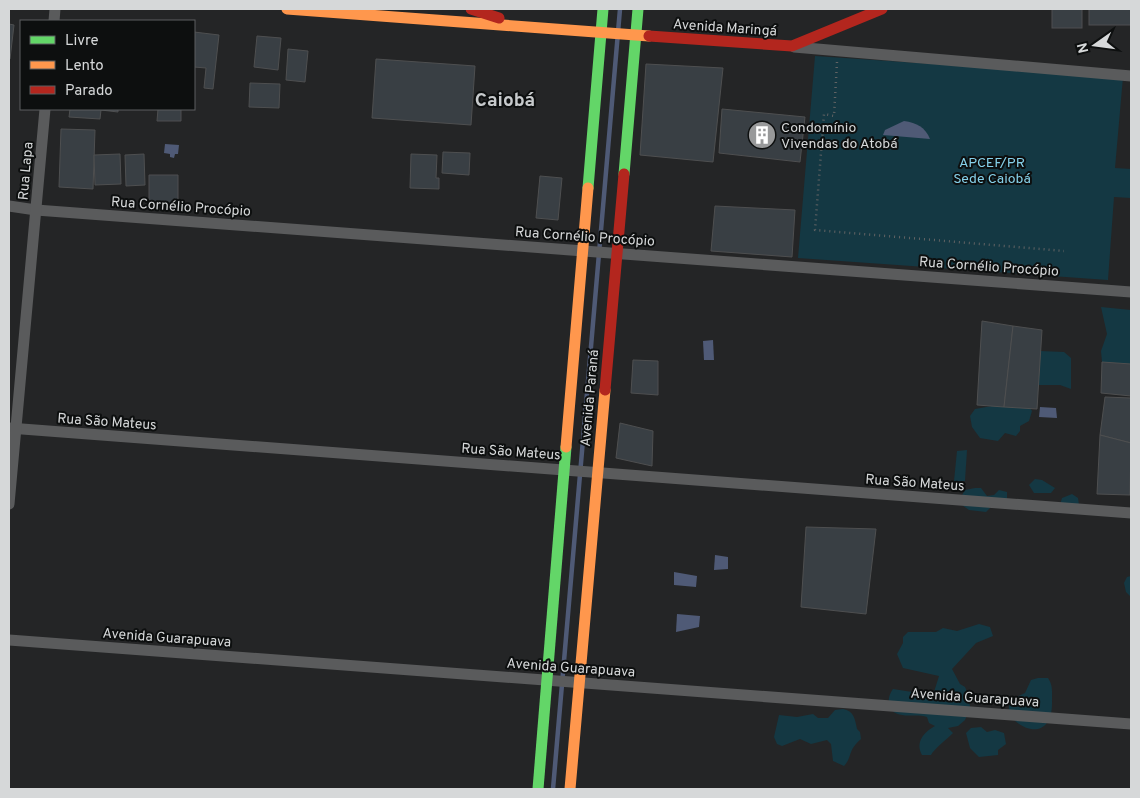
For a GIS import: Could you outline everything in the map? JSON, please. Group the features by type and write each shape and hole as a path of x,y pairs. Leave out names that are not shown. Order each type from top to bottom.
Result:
{"street":[{"name":"Avenida Maringá","path":"287,9 792,46 1131,76"},
{"path":"427,19 439,9"},
{"path":"471,9 538,27"},
{"name":"Avenida Paraná","path":"538,789 550,680 568,471 603,9"},
{"name":"Avenida Paraná","path":"570,789 593,473 638,9"},
{"path":"792,46 882,9"},
{"name":"Rua Lapa","path":"9,504 12,429 46,110"},
{"name":"Rua Cornélio Procópio","path":"9,206 36,210 1131,292"},
{"name":"Rua São Mateus","path":"12,429 1131,513"},
{"name":"Avenida Guarapuava","path":"9,640 1131,724"}],"path":[{"path":"838,50 834,116 824,114 815,230 1064,251"}],"green space":[{"name":"APCEF/PR Sede Caiobá","path":"815,56 1123,77 1115,168 1131,169 1131,198 1114,197 1108,280 798,258"},
{"path":"1101,307 1131,310 1131,364 1102,362 1101,351 1107,334"},
{"path":"1040,351 1064,352 1071,358 1071,389 1060,385 1038,385"},
{"path":"992,406 1030,408 1032,411 1029,421 1020,426 1020,431 1016,436 1005,433 998,441 980,438 972,427 970,416 975,409"},
{"path":"967,450 965,481 954,481 957,451"},
{"path":"1035,479 1042,480 1055,488 1051,493 1034,493 1029,485"},
{"path":"981,488 987,496 994,495 999,490 1007,492 1007,500 991,507 986,512 969,510 962,505 961,497 965,490"},
{"path":"1072,494 1078,498 1079,505 1060,505 1062,498"},
{"path":"1131,576 1131,597 1126,592 1124,583 1127,577"},
{"path":"979,624 990,627 993,636 976,643 952,669 969,696 970,708 965,720 958,726 948,728 953,733 931,755 922,755 920,742 927,731 935,726 929,723 927,717 895,713 889,704 889,698 893,689 925,694 934,692 939,676 903,668 897,654 903,643 903,637 908,632 936,632 943,628 957,631"},
{"path":"1048,678 1051,683 1051,712 1044,726 1038,729 1031,729 1023,726 1008,714 1010,700 1025,693 1031,680"},
{"path":"843,709 850,712 853,716 861,739 852,750 844,766 833,761 831,744 827,740 811,744 800,739 782,746 777,744 774,737 779,715 797,717 813,714 818,718 828,718 835,710"},
{"path":"981,727 987,732 995,730 1004,733 1006,744 998,750 998,755 979,757 970,748 966,733 971,728"}],"shaded area":[{"path":"904,121 920,126 926,131 930,139 883,135 885,130"},
{"path":"165,144 179,145 178,154 175,154 174,158 170,157 170,154 164,153"},
{"path":"713,340 714,360 704,360 703,341"},
{"path":"1040,407 1056,408 1057,418 1039,417"},
{"path":"715,555 728,557 728,569 714,570"},
{"path":"674,572 697,576 696,587 674,585"},
{"path":"677,614 700,616 699,627 676,632"}],"building":[{"path":"1052,9 1082,9 1082,28 1052,28"},
{"path":"1089,9 1131,9 1131,25 1089,25"},
{"path":"9,24 14,25 10,59 9,59"},
{"path":"195,32 219,35 213,89 204,88 206,68 195,67"},
{"path":"257,36 281,38 278,70 254,67"},
{"path":"288,49 308,51 305,82 286,80"},
{"path":"376,59 475,66 471,125 372,118"},
{"path":"646,64 723,68 713,162 640,155"},
{"path":"250,83 280,84 279,108 249,107"},
{"name":"Condomínio Vivendas do Atobá","path":"722,109 805,117 800,162 719,153"},
{"path":"70,110 101,110 100,119 69,117"},
{"path":"101,110 118,110 118,112"},
{"path":"158,110 181,110 181,121 157,121"},
{"path":"61,129 95,130 93,189 59,187"},
{"path":"443,152 470,153 469,175 442,173"},
{"path":"120,154 121,184 95,185 94,155"},
{"path":"144,154 145,185 126,186 125,155"},
{"path":"411,154 437,155 436,178 439,178 439,189 410,188"},
{"path":"149,175 178,175 178,203 149,202"},
{"path":"540,176 562,178 558,220 536,218"},
{"path":"715,206 795,210 792,257 711,251"},
{"path":"982,321 1013,326 1004,407 977,405"},
{"path":"1013,326 1042,330 1037,409 1004,407"},
{"path":"633,360 658,361 658,395 631,393"},
{"path":"1102,362 1131,364 1131,396 1101,393"},
{"path":"1105,397 1131,398 1131,443 1100,435"},
{"path":"620,423 653,431 652,466 616,458"},
{"path":"1100,435 1131,443 1130,495 1097,494"},
{"path":"806,527 876,529 866,614 801,607"}],"waterway":[{"path":"553,789 620,9"}],"traffic: fast":[{"path":"588,188 603,9"},
{"path":"624,174 638,9"},
{"path":"538,789 566,447"}],"traffic: slow":[{"path":"287,9 649,36"},
{"path":"566,447 588,188"},
{"path":"570,789 605,390"}],"traffic: jam":[{"path":"471,9 499,18"},
{"path":"649,36 792,46 882,9"},
{"path":"605,390 624,174"}],"place":[{"name":"Condomínio Vivendas do Atobá","path":"762,135"}],"district":[{"name":"Caiobá","path":"505,99"}]}
